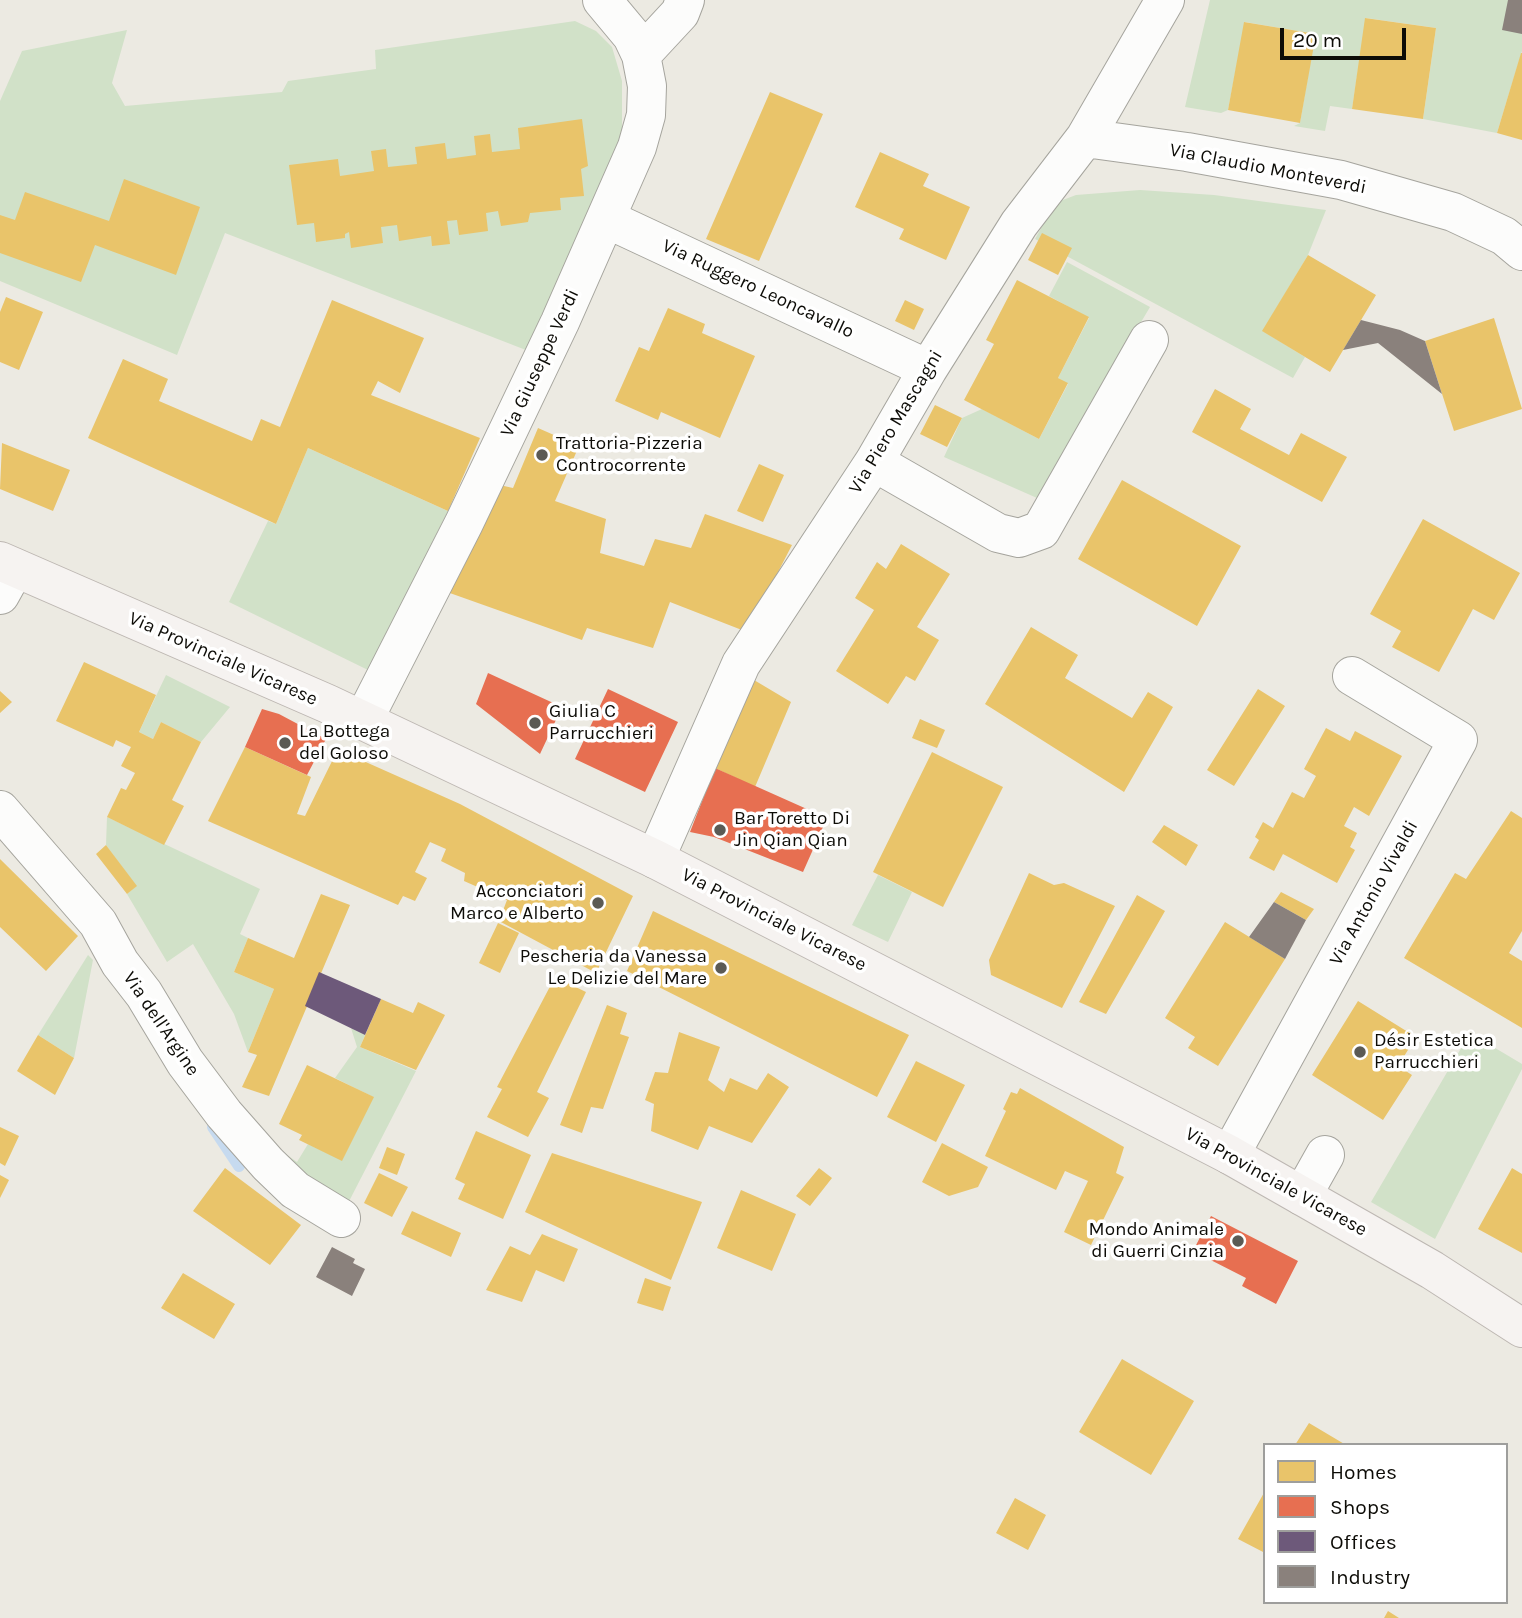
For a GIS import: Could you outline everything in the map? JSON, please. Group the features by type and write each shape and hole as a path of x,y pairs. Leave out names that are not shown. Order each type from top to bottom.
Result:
{"main road":[{"name":"Via Provinciale Vicarese","path":"5,575 363,721 655,859 1230,1155 1432,1270 1522,1328"}],"street":[{"name":"Via Giuseppe Verdi","path":"363,721 464,523 607,219 637,147 646,115 647,86 641,55 625,25 602,0"},
{"path":"641,55 680,13 685,0"},
{"name":"Via Piero Mascagni","path":"655,859 741,664 874,461 918,364 1085,138 1165,0"},
{"name":"Via Claudio Monteverdi","path":"1085,138 1187,152 1340,180 1453,212 1504,236 1522,251"},
{"name":"Via Ruggero Leoncavallo","path":"607,219 918,364"},
{"path":"874,461 998,533 1019,538 1041,530 1149,341"},
{"name":"Via Antonio Vivaldi","path":"1230,1155 1458,740 1352,676"},
{"name":"Via dell'Argine","path":"0,810 92,914 120,963 144,994 185,1062 233,1124 295,1189 341,1218"},
{"path":"1302,1196 1325,1155"}],"green space":[{"path":"1210,0 1522,0 1522,51 1497,133 1423,119 1436,28 1366,18 1352,109 1330,106 1325,131 1294,126 1300,123 1315,34 1245,22 1228,110 1221,113 1185,107"},
{"path":"575,21 596,31 612,47 622,81 622,129 610,172 531,352 225,233 177,355 0,281 0,101 22,51 127,30 112,83 125,106 282,92 288,81 376,69 375,50"},
{"path":"1140,190 1214,195 1326,210 1308,255 1263,331 1305,357 1293,378 1035,239 1055,203 1076,195"},
{"path":"1067,262 1150,307 1037,498 944,457 962,418 982,409 1039,439 1068,384 1058,378 1089,318 1049,296"},
{"path":"308,448 448,511 368,670 229,602 268,521 276,524"},
{"path":"166,675 230,707 201,742 161,722 153,739 139,732"},
{"path":"107,817 260,889 240,934 248,938 234,972 274,989 248,1052 234,1014 193,944 167,962 127,894 136,886 106,845"},
{"path":"878,875 912,892 888,942 852,925"},
{"path":"88,955 93,960 74,1058 38,1035"},
{"path":"351,1028 365,1035 360,1047 416,1071 343,1213 241,1123 297,1162 308,1144 342,1160 373,1097 335,1078 357,1047"},
{"path":"1470,1033 1522,1064 1522,1069 1435,1239 1371,1202"}],"building: Homes":[{"path":"1365,18 1436,28 1423,119 1352,109"},
{"path":"1244,22 1316,34 1300,123 1228,110"},
{"path":"1522,53 1522,140 1497,133"},
{"path":"770,92 823,114 759,261 706,239"},
{"path":"582,119 588,166 581,169 584,196 560,198 561,210 530,213 528,222 501,226 498,211 486,213 488,231 459,235 457,220 447,221 450,244 432,246 431,236 399,241 397,225 381,227 383,243 351,248 349,232 345,234 345,238 316,242 314,223 297,225 289,165 338,159 340,176 374,171 371,151 386,149 388,167 417,164 415,147 445,143 447,159 476,155 474,136 490,134 492,152 520,149 518,128"},
{"path":"880,152 929,174 923,186 970,207 946,260 899,239 904,229 855,207"},
{"path":"124,179 200,207 176,275 95,245 81,282 0,253 0,215 15,220 25,192 109,221"},
{"path":"1042,233 1072,248 1058,275 1028,260"},
{"path":"1308,255 1376,295 1330,372 1262,331"},
{"path":"1017,280 1089,317 1058,378 1068,383 1039,439 964,400 994,344 986,340"},
{"path":"6,297 43,312 19,370 0,362 0,312"},
{"path":"332,300 424,338 400,393 378,381 371,395 480,438 448,511 308,448 276,524 88,438 123,359 168,379 159,401 252,441 261,419 280,427"},
{"path":"905,300 924,309 914,330 895,321"},
{"path":"668,308 705,324 702,333 755,356 720,438 661,412 658,420 615,401 639,347 649,351"},
{"path":"1494,318 1522,409 1454,431 1425,341"},
{"path":"1215,389 1251,409 1240,429 1289,455 1301,433 1347,457 1322,502 1192,432"},
{"path":"935,405 962,418 947,447 920,434"},
{"path":"538,428 579,446 555,501 606,519 600,553 644,566 655,539 691,548 705,514 792,545 747,632 670,602 653,648 587,628 582,640 447,592 495,484 513,488"},
{"path":"2,443 70,470 53,511 0,489"},
{"path":"759,464 784,475 763,522 737,511"},
{"path":"1122,480 1241,546 1197,626 1078,559"},
{"path":"1423,519 1520,573 1494,620 1473,609 1439,672 1392,647 1401,631 1370,614"},
{"path":"901,544 950,574 917,627 939,640 915,681 906,676 888,704 836,671 874,610 855,598 877,562 886,569"},
{"path":"1031,627 1078,655 1065,678 1132,718 1148,692 1173,707 1124,792 985,704"},
{"path":"84,662 156,695 139,732 153,739 161,722 201,742 172,800 184,806 164,845 107,817 121,788 126,790 135,773 121,766 131,747 116,740 113,747 56,721"},
{"path":"754,680 791,702 755,787 715,768"},
{"path":"1258,689 1285,706 1234,786 1207,770"},
{"path":"0,691 12,702 0,713"},
{"path":"920,719 945,730 937,748 912,738"},
{"path":"1326,728 1350,741 1355,731 1402,756 1369,816 1354,807 1344,826 1357,833 1350,847 1355,850 1337,883 1283,854 1274,871 1249,858 1259,840 1255,837 1263,822 1273,828 1292,792 1304,798 1316,776 1304,769"},
{"path":"245,747 311,777 297,814 305,816 336,753 350,755 460,804 633,896 596,973 499,921 507,900 464,881 465,873 441,861 446,849 430,842 415,872 427,878 415,901 403,896 398,905 208,821"},
{"path":"932,752 1003,787 943,907 873,872"},
{"path":"1511,811 1522,818 1522,931 1509,953 1522,961 1522,1028 1404,958 1455,873 1466,879"},
{"path":"1164,825 1198,845 1186,866 1152,842"},
{"path":"106,845 137,886 127,894 96,854"},
{"path":"0,859 78,936 46,971 0,927"},
{"path":"1029,873 1054,885 1064,883 1115,906 1062,1008 991,975 989,960"},
{"path":"1281,892 1314,909 1306,920 1274,902"},
{"path":"321,894 350,905 269,1096 242,1087 257,1055 248,1052 274,989 234,972 248,938 294,958"},
{"path":"1137,895 1165,911 1106,1014 1079,1002"},
{"path":"653,911 909,1035 877,1097 627,971"},
{"path":"1225,922 1285,959 1218,1066 1188,1048 1195,1037 1165,1018"},
{"path":"498,923 519,933 500,973 479,963"},
{"path":"555,977 586,992 537,1092 549,1098 528,1137 487,1117 502,1089 497,1087"},
{"path":"381,999 413,1013 418,1002 445,1015 416,1070 360,1047"},
{"path":"1358,1001 1416,1037 1398,1066 1412,1075 1383,1120 1312,1075"},
{"path":"607,1005 627,1013 620,1034 629,1037 603,1109 591,1107 582,1133 560,1125"},
{"path":"679,1032 720,1047 708,1080 724,1092 730,1078 757,1090 768,1073 789,1087 752,1143 709,1126 698,1150 651,1131 654,1104 645,1100 655,1072 668,1073"},
{"path":"38,1035 74,1058 55,1095 17,1071"},
{"path":"916,1061 965,1085 936,1142 887,1117"},
{"path":"307,1065 374,1097 342,1161 299,1140 302,1135 279,1124"},
{"path":"1020,1088 1124,1147 1116,1173 1124,1177 1091,1245 1064,1232 1088,1181 1065,1171 1056,1190 985,1156 1006,1111 1003,1109 1011,1092 1017,1094"},
{"path":"0,1127 19,1136 5,1166 0,1163"},
{"path":"476,1131 531,1155 503,1219 458,1199 465,1184 455,1179"},
{"path":"942,1143 988,1167 978,1187 949,1196 922,1182"},
{"path":"387,1147 405,1154 397,1175 379,1168"},
{"path":"552,1153 702,1202 671,1280 525,1212"},
{"path":"225,1168 301,1225 270,1265 193,1211"},
{"path":"819,1168 832,1178 810,1206 796,1196"},
{"path":"1512,1168 1522,1174 1522,1253 1478,1229"},
{"path":"379,1173 408,1187 392,1217 364,1203"},
{"path":"0,1175 9,1180 0,1198"},
{"path":"741,1190 796,1214 772,1271 717,1248"},
{"path":"412,1211 461,1233 451,1257 401,1234"},
{"path":"542,1234 578,1249 564,1282 536,1270 522,1302 486,1290 510,1246 530,1255"},
{"path":"183,1273 235,1304 214,1339 161,1308"},
{"path":"645,1278 671,1287 663,1311 637,1303"},
{"path":"1122,1359 1194,1401 1151,1475 1079,1432"},
{"path":"1309,1423 1343,1443 1296,1443"},
{"path":"1263,1495 1263,1552 1238,1539"},
{"path":"1015,1498 1046,1515 1028,1550 996,1533"},
{"path":"1388,1611 1399,1618 1384,1618"}],"building: Shops":[{"path":"488,673 562,707 540,754 476,704"},
{"path":"608,689 678,722 645,792 575,759"},
{"name":"La Bottega del Goloso","path":"262,709 279,714 326,739 307,775 245,747"},
{"path":"715,768 827,818 803,872 714,837 690,832"},
{"path":"1211,1216 1298,1261 1276,1304 1242,1286 1246,1278 1193,1251"}],"building: Offices":[{"path":"319,972 381,999 365,1035 305,1006"}],"building: Industry":[{"path":"1508,0 1522,0 1522,34 1502,30"},
{"path":"1361,320 1400,330 1425,341 1442,394 1378,343 1343,350"},
{"path":"1274,902 1306,920 1285,959 1249,937"},
{"path":"332,1247 355,1259 353,1263 365,1269 352,1296 316,1277"}],"waterway":[{"path":"213,1127 239,1166"}],"place":[{"name":"Trattoria-Pizzeria Controcorrente","path":"542,455"},
{"name":"Giulia C Parrucchieri","path":"535,723"},
{"name":"La Bottega del Goloso","path":"285,743"},
{"name":"Bar Toretto Di Jin Qian Qian","path":"720,830"},
{"name":"Acconciatori Marco e Alberto","path":"598,903"},
{"name":"Pescheria da Vanessa Le Delizie del Mare","path":"721,968"},
{"name":"Désir Estetica Parrucchieri","path":"1360,1052"},
{"name":"Mondo Animale di Guerri Cinzia","path":"1238,1241"}]}
